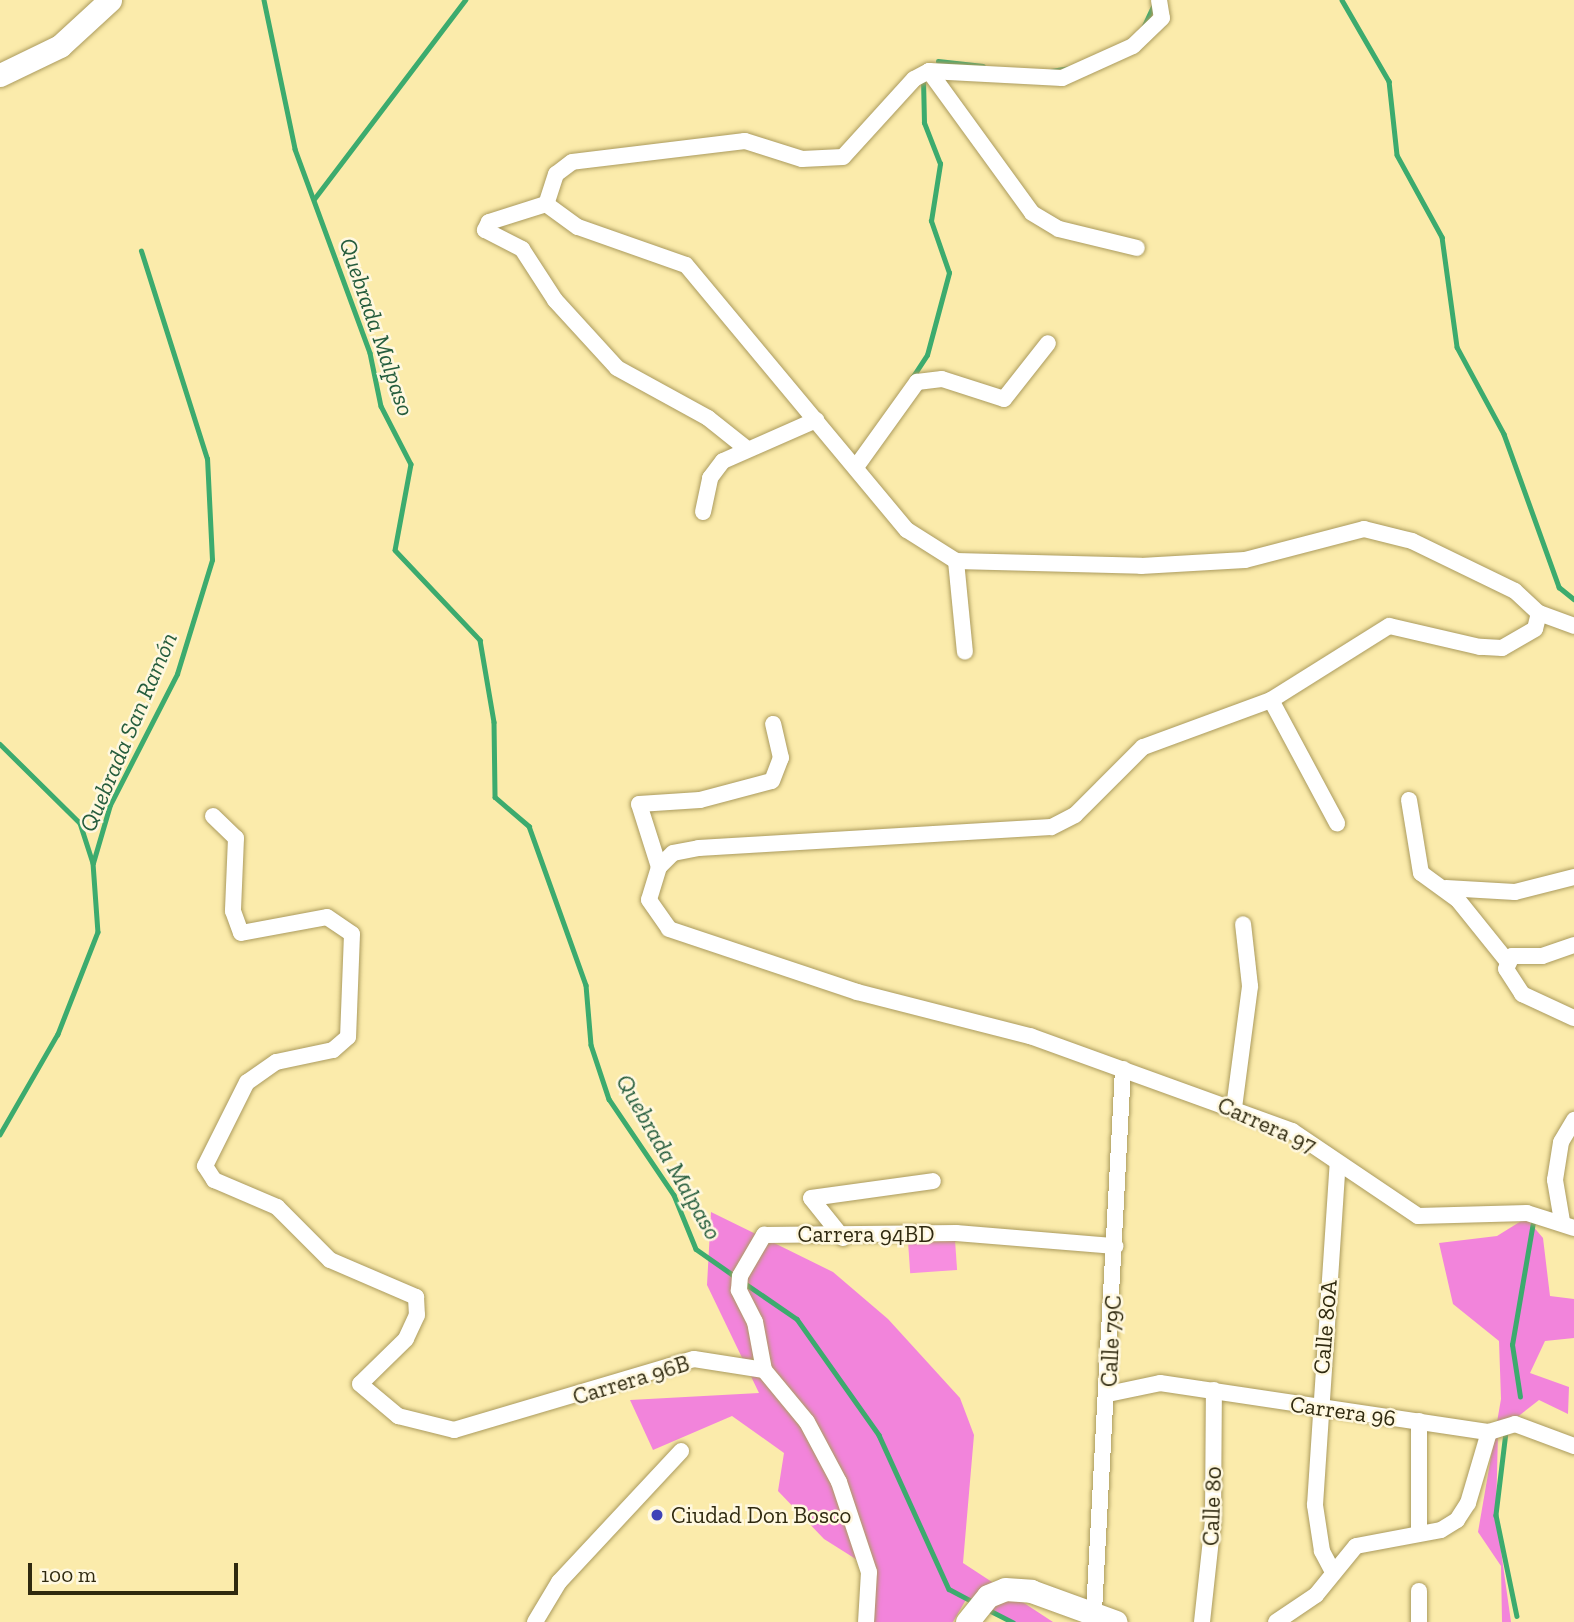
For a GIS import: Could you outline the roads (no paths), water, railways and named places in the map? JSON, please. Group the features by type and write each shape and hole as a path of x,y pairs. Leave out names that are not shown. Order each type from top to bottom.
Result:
{"street":[{"path":"0,75 60,46 110,0"},
{"path":"546,204 556,174 572,162 745,141 802,159 843,157 915,79 929,71 1062,78 1113,58 1150,33 1161,18 1160,0"},
{"path":"929,71 1032,213 1059,229 1137,248"},
{"path":"546,204 578,227 686,265 907,530 956,561 1141,566 1244,559 1364,529 1412,541 1490,577 1539,613 1574,626"},
{"path":"546,204 489,222 485,230 514,241 555,300 617,368 708,418 747,449"},
{"path":"856,467 917,382 942,379 1004,399 1048,343"},
{"path":"703,512 716,468 747,449 816,420"},
{"path":"956,561 965,652"},
{"path":"773,724 781,758 772,781 700,800 640,803 642,830 659,867 673,853 699,848 1051,827 1075,816 1143,747 1271,701 1389,626 1502,648 1526,639 1539,613"},
{"path":"1271,701 1337,823"},
{"path":"1409,800 1417,864 1426,878 1446,888 1515,892 1574,877"},
{"name":"Carrera 96B","path":"213,816 236,838 233,911 241,933 327,917 352,934 348,1037 333,1050 276,1062 247,1082 205,1167 214,1180 277,1207 330,1260 416,1297 417,1315 406,1339 360,1384 398,1416 454,1430 694,1359 764,1370"},
{"name":"Carrera 97","path":"659,867 649,900 669,929 857,992 1030,1036 1234,1108 1318,1144 1338,1163 1418,1216 1527,1213 1568,1224"},
{"path":"1446,888 1507,961 1511,982 1522,994 1574,1018"},
{"path":"1234,1108 1250,986 1243,924"},
{"path":"1507,961 1574,945"},
{"name":"Calle 79C","path":"1094,1612 1124,1069"},
{"path":"1568,1224 1556,1170 1574,1120"},
{"name":"Calle 80A","path":"1333,1572 1322,1550 1315,1505 1318,1409 1338,1163"},
{"path":"842,1238 811,1198 933,1181"},
{"name":"Carrera 94BD","path":"764,1370 755,1322 739,1290 758,1240 956,1233 1115,1246"},
{"path":"764,1370 807,1422 839,1482 869,1572 866,1622"},
{"name":"Carrera 96","path":"1108,1395 1160,1383 1318,1409 1489,1432 1515,1424 1574,1446"},
{"name":"Calle 80","path":"1202,1622 1213,1521 1214,1390"},
{"path":"1419,1421 1419,1533"},
{"path":"1287,1619 1316,1595 1333,1572 1366,1541 1441,1530 1468,1503 1489,1432"},
{"path":"535,1622 559,1582 681,1451"},
{"path":"977,1610 1006,1589 1031,1591 1116,1622"},
{"path":"1419,1591 1419,1622"}],"waterway":[{"name":"Quebrada Malpaso","path":"264,0 295,149 370,353 381,406 411,464 395,550 480,640 494,722 495,797 529,826 586,985 591,1045 609,1099 674,1195 696,1249 736,1277"},
{"path":"314,199 465,0"},
{"path":"1342,0 1389,81 1397,155 1442,237 1457,347 1504,434 1559,587 1574,599"},
{"path":"1143,28 1154,4"},
{"path":"938,61 983,66"},
{"path":"1051,71 1070,68"},
{"path":"912,378 927,355 949,273 931,221 940,164 924,123 923,80"},
{"name":"Quebrada San Ramón","path":"93,863 110,805 177,674 212,560 207,459 141,251"},
{"path":"0,744 80,823 93,863 98,932 58,1034 0,1135"},
{"path":"1520,1397 1512,1345 1533,1222"},
{"name":"Quebrada Malpaso","path":"743,1282 797,1319 879,1435 949,1589 973,1602"},
{"path":"1506,1432 1496,1515 1517,1616"},
{"name":"Quebrada Malpaso","path":"987,1609 1013,1622"}],"place":[{"name":"Ciudad Don Bosco","path":"657,1515"}]}
